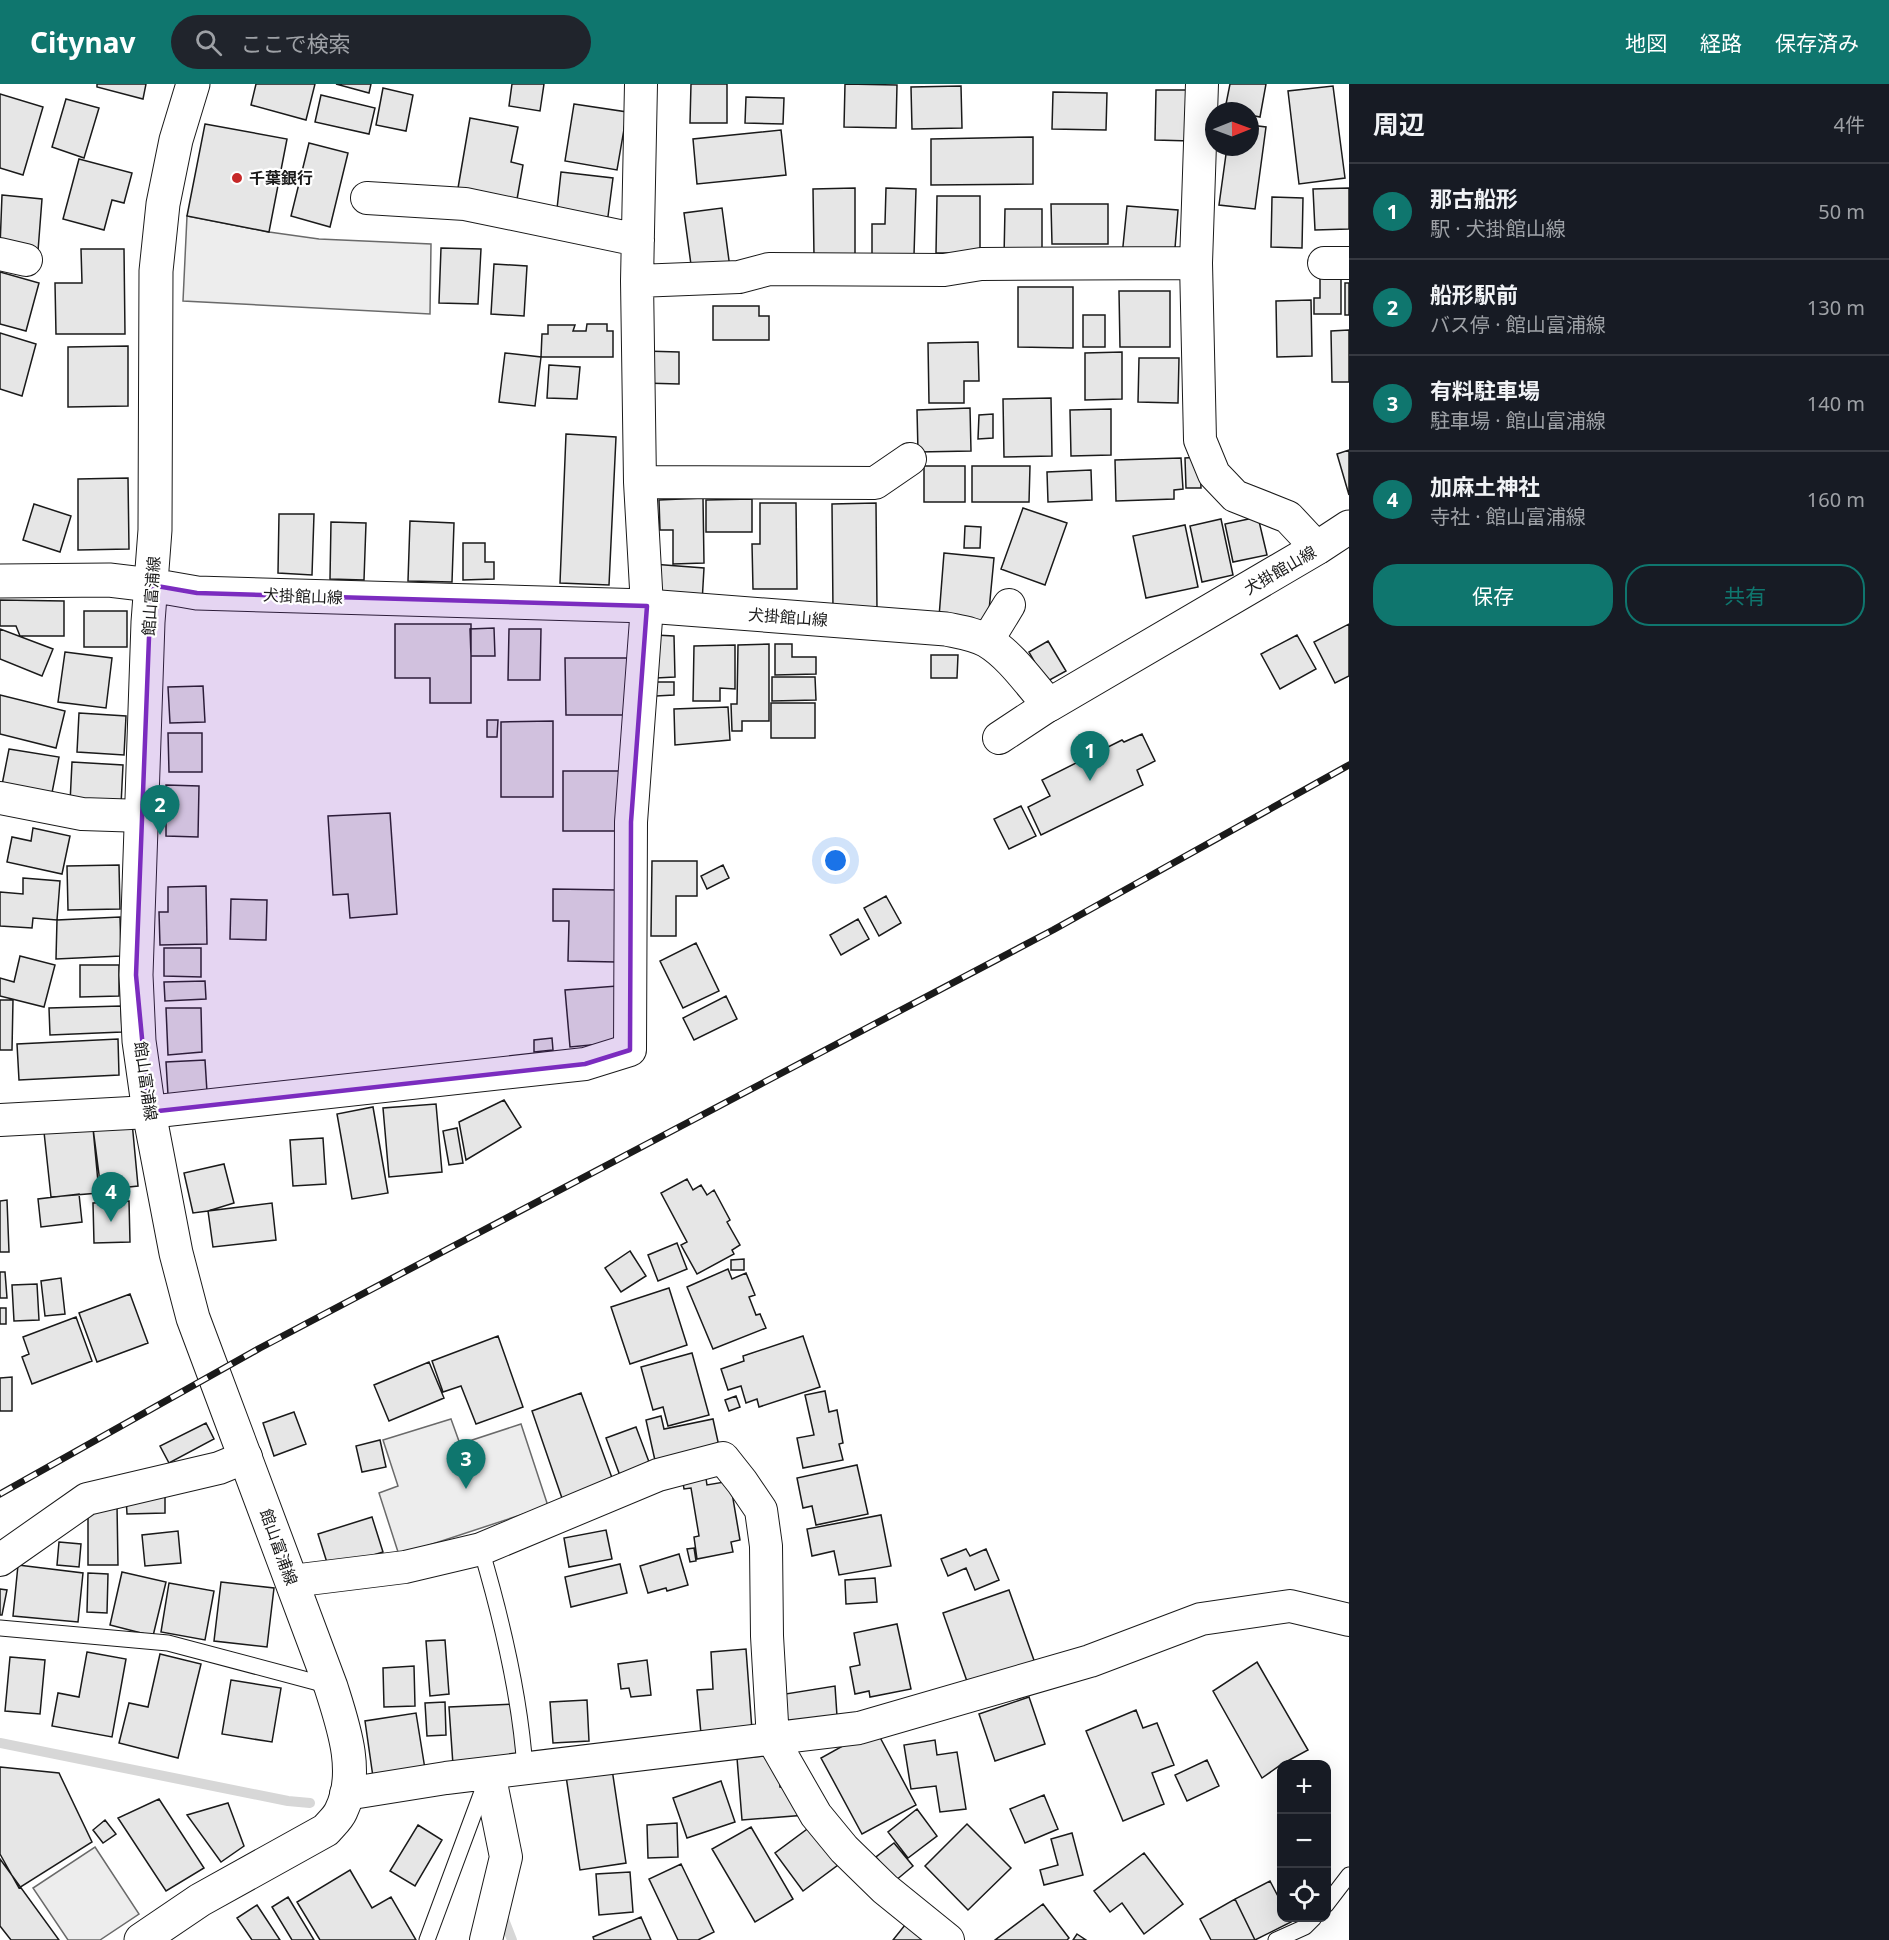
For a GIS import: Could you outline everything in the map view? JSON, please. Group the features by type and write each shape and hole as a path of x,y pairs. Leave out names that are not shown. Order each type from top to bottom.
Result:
{"main road":[{"name":"館山富浦線","path":"141,1940 200,1900 326,1830 341,1812 350,1762 347,1740 331,1687 193,1318 176,1253 149,1112 140,1041 136,975 148,622 155,530 156,272 163,204 176,140 193,84"},
{"name":"犬掛館山線","path":"0,580 109,580 197,593 647,606 946,629 987,641 1011,662 1049,705 1349,528"}],"street":[{"path":"0,1120 149,1112 585,1064 630,1050 632,822 647,606 640,483 638,240 641,84"},
{"path":"1202,84 1196,263 1200,440 1214,474 1235,496 1288,517 1317,548"},
{"path":"367,198 465,204 638,240"},
{"path":"638,281 738,277 769,269 944,270 981,264 1196,263"},
{"path":"640,483 875,483 910,459"},
{"path":"987,641 1009,605"},
{"path":"999,738 1049,705"},
{"path":"0,798 82,814 143,816"},
{"path":"0,1560 87,1499 219,1468 246,1457"},
{"path":"292,1581 405,1567 481,1549 658,1475 723,1458 761,1510 766,1546 767,1636 773,1740 816,1815 844,1849 885,1889 948,1940"},
{"path":"346,1794 489,1773 859,1728 1090,1661 1201,1619 1290,1606 1349,1620"},
{"path":"486,1940 506,1857 489,1773"}],"lane":[{"path":"481,1549 505,1636 519,1713 525,1769"},
{"path":"0,1628 168,1643 331,1687"},
{"path":"427,1940 489,1773"},
{"path":"1331,1898 1349,1875"},
{"path":"1276,1940 1305,1927 1310,1922"}],"highlighted area":[{"path":"151,585 197,593 647,606 631,822 630,1050 585,1064 149,1112 136,975"}],"shaded area":[{"path":"187,216 319,239 431,244 430,314 183,301"},
{"path":"451,1419 460,1444 521,1424 548,1506 399,1555 379,1493 398,1486 383,1440"},
{"path":"95,1847 139,1914 100,1940 68,1940 33,1888"}],"building":[{"path":"97,84 146,84 143,99 97,87"},
{"path":"256,84 315,84 306,120 251,105"},
{"path":"336,84 371,84 369,93"},
{"path":"512,84 544,84 540,111 509,106"},
{"path":"691,84 727,84 727,123 690,123"},
{"path":"845,84 897,85 896,128 844,127"},
{"path":"1230,84 1266,84 1260,117 1259,102 1226,102"},
{"path":"961,86 962,128 912,129 911,87"},
{"path":"1333,86 1345,178 1299,184 1288,91"},
{"path":"383,88 413,95 406,131 376,125"},
{"path":"1156,90 1191,90 1191,141 1155,140"},
{"path":"1053,92 1107,93 1106,130 1052,129"},
{"path":"0,94 43,107 23,175 0,168"},
{"path":"321,95 375,108 369,134 315,122"},
{"path":"746,97 784,98 783,124 745,123"},
{"path":"66,99 99,108 84,158 52,147"},
{"path":"574,104 627,112 617,170 565,161"},
{"path":"470,118 518,127 511,162 523,165 516,205 457,194"},
{"name":"千葉銀行","path":"205,124 287,139 269,232 187,216"},
{"path":"1259,126 1266,127 1255,209 1219,205 1226,156 1259,156"},
{"path":"781,130 786,175 697,184 693,139"},
{"path":"1033,137 1033,184 931,185 931,139"},
{"path":"309,143 348,153 330,227 291,216"},
{"path":"79,159 132,173 124,203 112,200 104,230 63,219"},
{"path":"561,172 613,178 607,224 556,218"},
{"path":"855,188 855,256 814,256 813,189"},
{"path":"886,188 916,189 914,255 872,254 872,224 885,224"},
{"path":"1349,188 1349,229 1315,230 1313,189"},
{"path":"2,195 42,199 38,251 0,247"},
{"path":"937,196 980,196 980,253 936,253"},
{"path":"1272,197 1303,198 1302,248 1271,247"},
{"path":"1051,204 1108,204 1108,244 1052,244"},
{"path":"1127,206 1178,210 1174,261 1122,256"},
{"path":"722,208 730,268 692,272 684,213"},
{"path":"1005,209 1042,209 1042,258 1004,257"},
{"path":"441,248 481,249 478,304 439,303"},
{"path":"81,249 124,249 125,334 56,334 55,283 82,283"},
{"path":"494,264 527,266 524,316 491,314"},
{"path":"0,272 39,283 26,331 0,324"},
{"path":"1341,276 1341,314 1314,314 1314,298 1320,298 1320,277"},
{"path":"1345,283 1349,283 1349,315 1345,315"},
{"path":"1018,287 1073,287 1073,348 1018,347"},
{"path":"1119,291 1170,291 1170,347 1120,347"},
{"path":"1311,300 1312,356 1277,357 1276,301"},
{"path":"713,306 759,306 759,316 769,316 769,340 713,340"},
{"path":"1083,315 1105,315 1105,347 1083,347"},
{"path":"587,324 607,324 607,331 613,331 613,357 541,357 542,334 548,334 548,325 575,325 573,331 586,331"},
{"path":"1349,330 1349,382 1332,382 1331,331"},
{"path":"0,333 36,344 22,396 0,389"},
{"path":"978,342 979,381 964,381 964,403 929,403 928,343"},
{"path":"128,346 128,406 68,407 68,347"},
{"path":"644,351 679,352 679,384 643,383"},
{"path":"1122,352 1122,399 1085,400 1085,353"},
{"path":"505,353 541,357 535,406 499,402"},
{"path":"1139,358 1179,358 1178,403 1138,402"},
{"path":"549,365 580,367 577,399 547,398"},
{"path":"1051,398 1052,456 1004,457 1003,399"},
{"path":"970,408 971,451 918,452 917,410"},
{"path":"1111,409 1111,455 1071,456 1070,410"},
{"path":"993,414 993,438 978,439 979,415"},
{"path":"566,434 616,437 609,585 560,583"},
{"path":"1349,450 1349,495 1337,454"},
{"path":"1200,457 1201,488 1186,488 1185,458"},
{"path":"1181,458 1183,489 1174,490 1174,499 1116,501 1115,460"},
{"path":"924,466 965,466 965,502 924,502"},
{"path":"972,466 1030,466 1029,502 972,502"},
{"path":"1091,470 1092,500 1048,502 1047,472"},
{"path":"128,478 129,549 78,550 78,479"},
{"path":"703,498 704,563 673,564 673,530 660,530 659,500"},
{"path":"752,499 752,532 706,532 706,500"},
{"path":"760,503 796,503 797,589 753,589 752,544 760,544"},
{"path":"876,503 877,610 833,611 832,504"},
{"path":"34,504 71,516 60,552 23,540"},
{"path":"1023,508 1067,523 1045,585 1001,569"},
{"path":"279,514 314,514 312,575 278,573"},
{"path":"1258,517 1267,555 1233,562 1225,524"},
{"path":"1221,519 1233,575 1202,582 1190,526"},
{"path":"410,521 454,523 452,582 408,581"},
{"path":"331,522 366,523 364,580 330,579"},
{"path":"1185,525 1198,587 1146,598 1133,536"},
{"path":"965,526 981,527 980,548 964,548"},
{"path":"463,543 485,543 485,562 494,562 494,579 463,580"},
{"path":"944,553 994,558 988,621 939,617"},
{"path":"652,564 704,568 702,603 650,599"},
{"path":"0,600 64,601 64,636 20,636 16,626 0,626"},
{"path":"84,611 127,611 127,647 84,647"},
{"path":"395,624 471,624 471,703 430,703 430,678 395,678"},
{"path":"1349,624 1349,676 1335,683 1314,642"},
{"path":"494,628 495,656 471,656 470,629"},
{"path":"0,629 53,649 42,676 0,659"},
{"path":"509,629 541,629 540,680 508,680"},
{"path":"655,635 674,636 675,677 656,678"},
{"path":"1297,635 1316,669 1280,689 1261,654"},
{"path":"1048,641 1066,671 1046,682 1029,652"},
{"path":"769,644 769,721 742,721 742,731 732,731 731,704 737,704 738,645"},
{"path":"775,644 792,644 792,657 816,657 816,674 775,675"},
{"path":"735,645 735,689 720,688 720,701 693,701 694,646"},
{"path":"65,652 112,658 106,708 58,702"},
{"path":"931,655 958,655 957,678 931,678"},
{"path":"565,658 628,658 628,715 566,715"},
{"path":"772,677 815,677 816,700 772,701"},
{"path":"655,682 674,682 674,695 656,696"},
{"path":"203,686 205,722 170,723 168,687"},
{"path":"0,695 65,711 56,748 0,734"},
{"path":"771,703 815,703 815,738 771,738"},
{"path":"728,707 730,740 675,745 674,709"},
{"path":"79,713 126,716 124,755 77,752"},
{"path":"487,720 498,720 497,737 487,737"},
{"path":"553,721 553,797 501,797 501,722"},
{"path":"168,733 202,733 202,772 169,772"},
{"path":"1142,734 1155,761 1137,770 1143,785 1041,835 1028,807 1050,796 1042,780 1122,740 1124,742"},
{"path":"9,749 59,757 51,798 1,790"},
{"path":"72,762 123,765 121,805 70,803"},
{"path":"563,771 624,771 624,831 563,831"},
{"path":"166,785 199,786 198,837 166,836"},
{"path":"1021,806 1036,836 1009,849 994,819"},
{"path":"390,813 397,914 350,918 348,894 333,895 328,816"},
{"path":"33,828 70,836 62,874 7,862 12,837 31,841"},
{"path":"652,861 697,861 697,896 676,896 676,936 651,936"},
{"path":"119,865 120,909 68,910 67,866"},
{"path":"723,865 729,878 707,889 701,876"},
{"path":"23,878 60,881 57,920 33,918 32,928 0,926 0,892 23,894"},
{"path":"206,886 207,944 160,945 159,912 168,912 168,887"},
{"path":"553,889 617,890 616,962 568,961 569,921 553,921"},
{"path":"886,896 901,923 879,936 864,908"},
{"path":"231,899 267,900 266,940 230,939"},
{"path":"120,917 121,956 56,959 57,920"},
{"path":"858,919 869,939 841,955 830,935"},
{"path":"696,943 719,991 683,1008 660,961"},
{"path":"164,948 201,948 201,977 164,976"},
{"path":"20,956 55,965 44,1007 0,996 0,978 14,982"},
{"path":"80,965 119,965 119,996 80,997"},
{"path":"205,981 206,999 165,1001 164,982"},
{"path":"617,986 622,1042 570,1047 565,990"},
{"path":"726,996 737,1019 694,1040 683,1018"},
{"path":"0,1000 13,1000 12,1050 0,1050"},
{"path":"121,1006 122,1032 50,1035 49,1008"},
{"path":"166,1008 201,1008 202,1052 168,1055"},
{"path":"552,1038 553,1050 534,1052 534,1040"},
{"path":"118,1039 119,1075 19,1080 17,1044"},
{"path":"205,1060 207,1092 168,1095 166,1062"},
{"path":"504,1100 521,1127 466,1160 459,1122"},
{"path":"436,1104 442,1172 389,1177 383,1108"},
{"path":"373,1107 388,1193 352,1199 337,1114"},
{"path":"132,1122 138,1186 101,1190 93,1128"},
{"path":"93,1128 99,1193 51,1197 44,1132"},
{"path":"457,1128 463,1163 449,1165 443,1131"},
{"path":"323,1138 326,1184 293,1186 290,1140"},
{"path":"224,1164 234,1203 193,1213 184,1173"},
{"path":"687,1179 693,1190 701,1185 707,1195 714,1190 730,1220 727,1222 740,1245 732,1250 734,1254 697,1274 681,1245 687,1242 661,1193"},
{"path":"79,1194 82,1222 41,1227 38,1199"},
{"path":"7,1200 9,1252 0,1252 0,1201"},
{"path":"129,1201 130,1242 94,1243 93,1203"},
{"path":"272,1203 276,1240 213,1247 208,1211"},
{"path":"677,1243 687,1269 658,1281 648,1255"},
{"path":"630,1251 646,1276 621,1292 605,1268"},
{"path":"744,1259 744,1270 731,1270 731,1260"},
{"path":"728,1269 732,1279 746,1273 755,1295 749,1297 756,1315 760,1314 766,1328 713,1349 687,1287"},
{"path":"0,1272 5,1272 7,1298 0,1298"},
{"path":"61,1278 65,1314 45,1316 41,1281"},
{"path":"37,1284 39,1320 14,1321 12,1285"},
{"path":"669,1288 687,1345 630,1364 611,1307"},
{"path":"130,1294 148,1343 97,1362 79,1313"},
{"path":"0,1308 6,1308 6,1324 0,1324"},
{"path":"76,1317 92,1361 32,1384 22,1357 29,1354 23,1337"},
{"path":"498,1336 523,1407 476,1424 461,1386 443,1392 432,1361"},
{"path":"803,1336 820,1387 759,1407 757,1399 746,1403 741,1386 728,1390 721,1369 744,1361 743,1356"},
{"path":"692,1353 709,1415 668,1426 663,1407 653,1410 641,1367"},
{"path":"429,1362 444,1398 389,1421 374,1385"},
{"path":"12,1377 12,1411 0,1411 0,1378"},
{"path":"825,1391 829,1412 837,1410 843,1443 839,1444 843,1460 803,1468 797,1438 814,1435 805,1395"},
{"path":"581,1393 615,1486 564,1504 532,1411"},
{"path":"736,1396 740,1407 729,1411 725,1400"},
{"path":"294,1412 306,1444 274,1456 263,1423"},
{"path":"661,1416 664,1429 713,1419 720,1451 656,1465 646,1420"},
{"path":"206,1423 214,1439 169,1463 160,1446"},
{"path":"636,1427 652,1470 622,1481 606,1438"},
{"path":"380,1440 386,1467 362,1472 356,1446"},
{"path":"857,1465 868,1514 816,1525 812,1506 803,1508 797,1478"},
{"path":"705,1472 707,1485 730,1481 740,1540 731,1542 733,1552 697,1559 694,1537 699,1536 691,1488 684,1489 682,1476"},
{"path":"165,1496 165,1513 127,1514 126,1497"},
{"path":"88,1505 117,1505 118,1565 88,1565"},
{"path":"881,1515 891,1566 839,1575 834,1551 812,1556 807,1529"},
{"path":"372,1517 383,1552 329,1569 318,1534"},
{"path":"606,1530 612,1559 569,1567 564,1538"},
{"path":"178,1531 181,1563 145,1566 142,1535"},
{"path":"59,1542 81,1544 79,1567 57,1565"},
{"path":"694,1548 696,1561 690,1562 687,1549"},
{"path":"966,1549 970,1556 986,1549 999,1580 975,1590 966,1568 948,1576 941,1559"},
{"path":"679,1554 688,1585 648,1593 640,1566"},
{"path":"620,1564 627,1593 571,1607 565,1577"},
{"path":"18,1565 83,1573 78,1622 13,1616"},
{"path":"122,1572 166,1582 153,1636 110,1625"},
{"path":"88,1573 108,1574 107,1613 87,1612"},
{"path":"875,1578 877,1602 846,1604 845,1580"},
{"path":"221,1582 274,1588 267,1647 214,1641"},
{"path":"169,1583 214,1591 205,1640 161,1632"},
{"path":"0,1589 7,1590 2,1615 0,1615"},
{"path":"1009,1590 1035,1663 969,1687 943,1613"},
{"path":"897,1624 911,1689 870,1697 869,1691 855,1694 850,1667 860,1665 854,1633"},
{"path":"445,1640 449,1694 430,1696 426,1641"},
{"path":"746,1649 752,1730 701,1734 697,1690 713,1689 711,1652"},
{"path":"87,1652 126,1659 112,1737 52,1726 58,1693 79,1697"},
{"path":"160,1654 201,1664 178,1758 119,1743 129,1703 148,1707"},
{"path":"10,1657 45,1660 40,1714 5,1711"},
{"path":"647,1660 651,1695 631,1697 629,1688 621,1689 618,1664"},
{"path":"1257,1662 1308,1750 1289,1760 1277,1760 1277,1768 1262,1778 1213,1691"},
{"path":"414,1666 415,1706 384,1707 383,1668"},
{"path":"231,1680 281,1688 272,1742 222,1734"},
{"path":"835,1686 837,1716 784,1723 779,1695"},
{"path":"1029,1697 1045,1744 995,1761 979,1714"},
{"path":"587,1700 589,1741 553,1743 550,1702"},
{"path":"445,1702 446,1735 427,1736 425,1703"},
{"path":"514,1704 517,1761 453,1765 449,1707"},
{"path":"1136,1710 1143,1728 1157,1723 1174,1765 1152,1773 1164,1804 1123,1821 1086,1731"},
{"path":"416,1713 425,1769 373,1777 365,1721"},
{"path":"875,1728 916,1805 862,1834 821,1758"},
{"path":"935,1740 937,1755 957,1752 966,1809 940,1812 936,1786 911,1789 904,1745"},
{"path":"777,1755 780,1787 792,1788 806,1815 742,1820 737,1758"},
{"path":"1207,1760 1219,1786 1187,1801 1175,1775"},
{"path":"0,1767 59,1773 92,1842 19,1888 0,1854"},
{"path":"612,1769 626,1863 580,1870 566,1776"},
{"path":"721,1781 735,1822 687,1838 673,1798"},
{"path":"1044,1795 1058,1829 1025,1843 1010,1809"},
{"path":"159,1799 204,1868 166,1891 118,1818"},
{"path":"228,1803 244,1846 221,1862 187,1815"},
{"path":"917,1809 937,1836 908,1858 888,1832"},
{"path":"105,1820 116,1834 103,1843 93,1830"},
{"path":"677,1823 678,1857 648,1858 647,1825"},
{"path":"814,1824 842,1862 803,1891 775,1853"},
{"path":"967,1824 1011,1868 968,1910 925,1866"},
{"path":"418,1825 442,1840 415,1886 390,1871"},
{"path":"751,1827 793,1899 755,1922 712,1849"},
{"path":"1072,1833 1083,1875 1044,1885 1040,1870 1058,1865 1051,1839"},
{"path":"894,1843 913,1866 895,1881 876,1857"},
{"path":"1144,1853 1183,1904 1144,1934 1122,1903 1110,1912 1094,1891"},
{"path":"0,1859 59,1940 11,1940 0,1926"},
{"path":"681,1864 714,1932 698,1940 678,1940 649,1879"},
{"path":"350,1870 372,1908 391,1897 416,1940 320,1940 297,1902"},
{"path":"630,1872 633,1912 599,1915 596,1874"},
{"path":"1270,1881 1277,1894 1277,1922 1291,1922 1255,1940 1235,1899"},
{"path":"288,1897 314,1940 292,1940 272,1907"},
{"path":"1235,1899 1255,1940 1211,1940 1200,1919"},
{"path":"1043,1904 1069,1938 1067,1940 995,1940"},
{"path":"257,1905 280,1940 252,1940 237,1918"},
{"path":"641,1917 651,1940 594,1940 593,1937"},
{"path":"909,1920 933,1940 893,1940"},
{"path":"1077,1934 1086,1940 1073,1940"}],"waterway":[{"path":"0,1743 288,1801 310,1803"},
{"path":"503,1917 512,1940"}],"railway":[{"path":"0,1494 260,1348 1053,930 1349,765"}],"place":[{"name":"千葉銀行","path":"237,178"},
{"name":"那古船形","path":"1090,781"},
{"name":"船形駅前","path":"160,835"},
{"name":"加麻土神社","path":"111,1222"},
{"name":"有料駐車場","path":"466,1489"}]}
